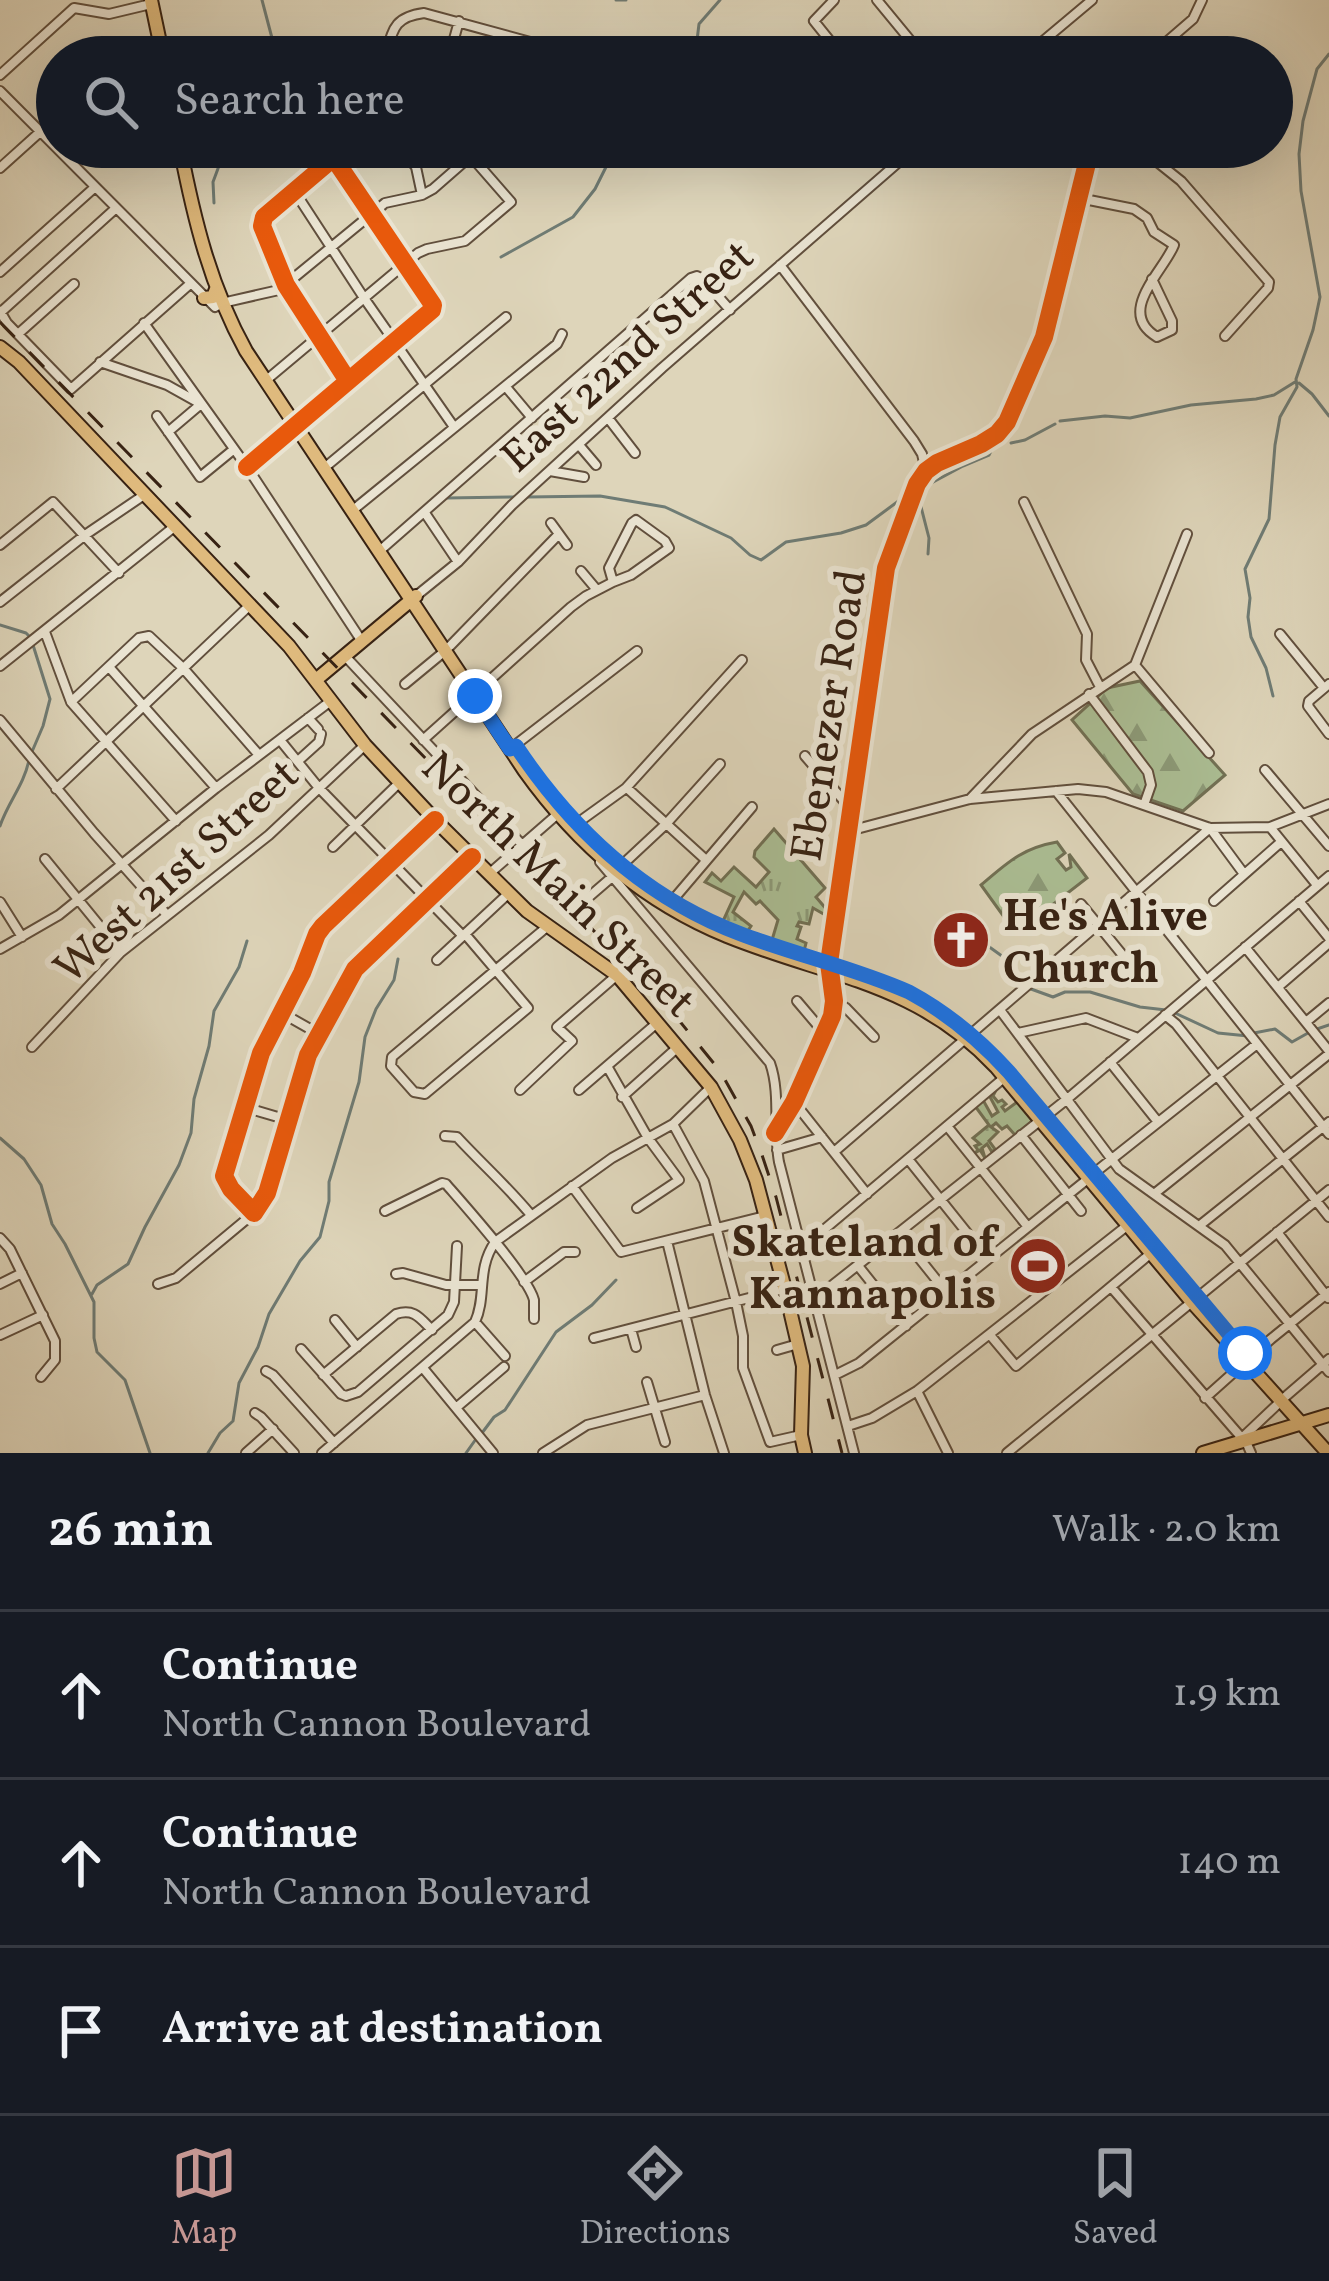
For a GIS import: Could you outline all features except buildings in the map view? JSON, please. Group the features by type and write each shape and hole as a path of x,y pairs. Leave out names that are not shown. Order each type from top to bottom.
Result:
{"main road":[{"path":"154,1 162,36"},
{"path":"187,168 216,300 513,747 586,843 633,891 713,931 909,992 937,1008 970,1036 1193,1299"},
{"path":"216,300 414,598"},
{"name":"North Main Street","path":"0,347 250,605 316,677 365,745 435,820 508,894 617,975 711,1087 740,1140 766,1215 803,1366 801,1436 805,1453"},
{"name":"East 22nd Street","path":"316,677 414,598"},
{"name":"East 22nd Street","path":"316,677 361,640"},
{"path":"560,811 616,872 738,933 830,967"},
{"path":"970,1036 1043,1119"},
{"path":"1091,1176 1151,1253 1328,1450"},
{"path":"1203,1453 1246,1444 1329,1414"}],"street":[{"path":"826,36 814,21 834,0"},
{"path":"878,0 907,36"},
{"path":"43,36 74,8 109,14 154,1"},
{"path":"1048,36 1088,1"},
{"path":"1175,36 1204,4"},
{"path":"391,36 405,17 424,13 511,36"},
{"path":"455,36 459,21"},
{"path":"0,75 36,42"},
{"path":"0,91 36,128"},
{"path":"0,168 36,136"},
{"path":"75,168 190,284 216,300 271,293 286,285 393,199 422,195 456,168"},
{"path":"322,168 262,220 262,226 286,285 348,381"},
{"path":"247,467 432,310 433,304 342,168"},
{"path":"416,168 422,195"},
{"path":"271,377 406,263 428,249 465,241 511,202 481,168"},
{"name":"East 22nd Street","path":"414,598 608,418 892,168"},
{"path":"780,265 914,441 926,471 981,444 1007,422 1044,337 1086,168"},
{"path":"1164,168 1269,282 1225,336"},
{"path":"0,272 94,188"},
{"path":"295,192 454,428"},
{"path":"1079,199 1134,209 1147,218 1154,232 1174,245 1152,278 1140,309 1149,332 1157,337 1172,330 1172,321 1152,278"},
{"path":"115,208 0,312 71,389 190,284"},
{"path":"384,547 697,275 730,310"},
{"path":"18,334 74,284"},
{"path":"329,464 506,317"},
{"path":"145,323 361,640"},
{"path":"354,509 557,344 562,334"},
{"path":"100,362 167,385 201,404"},
{"path":"505,386 532,418"},
{"path":"168,431 201,404"},
{"path":"157,416 200,477 233,450"},
{"path":"608,418 635,453"},
{"path":"579,445 596,466"},
{"path":"550,471 584,477"},
{"name":"Ebenezer Road","path":"775,1133 832,1016 830,967 886,568 926,471"},
{"path":"0,602 145,494"},
{"path":"0,545 53,502 118,572"},
{"path":"1024,502 1087,634 1086,660 1100,687"},
{"path":"425,513 458,562"},
{"path":"423,740 571,607 631,575 669,545 636,520 609,568 614,582"},
{"path":"551,523 567,545"},
{"path":"0,667 176,526"},
{"path":"405,684 560,534"},
{"path":"970,799 1032,734 1136,665 1187,534"},
{"path":"580,571 597,590"},
{"path":"56,788 250,605"},
{"path":"45,632 70,702 176,821"},
{"path":"1280,634 1326,686 1308,706 1329,734"},
{"path":"70,702 139,638 149,636 260,755"},
{"path":"513,747 637,651"},
{"path":"345,656 521,845 581,902 666,824 720,764"},
{"path":"576,824 626,788 742,660"},
{"path":"1136,665 1209,753"},
{"path":"109,667 216,788"},
{"path":"1089,694 1148,772 1151,785 1144,805"},
{"path":"0,949 59,915 332,700"},
{"path":"298,760 319,742 319,732 308,718"},
{"path":"0,720 167,915"},
{"path":"280,740 319,788 465,934 496,970 528,1008 425,1094 414,1092 391,1066 392,1058 496,970 549,926"},
{"name":"West 21st Street","path":"32,1047 121,952 269,835 365,745"},
{"path":"805,756 851,809"},
{"path":"1265,770 1329,846"},
{"path":"333,847 400,782"},
{"path":"626,788 706,860"},
{"path":"849,831 970,799 1056,791 1097,790 1210,828 1270,827 1329,803"},
{"path":"1056,791 1327,1128 1199,1226"},
{"path":"672,901 752,807"},
{"path":"488,874 560,811"},
{"path":"254,1213 224,1176 261,1053 323,926 435,820"},
{"path":"1270,827 1317,885"},
{"path":"834,1152 1210,828"},
{"path":"1210,828 1244,874"},
{"path":"1214,901 1281,842"},
{"path":"586,843 633,891 765,1054 774,1078 777,1150 854,1453"},
{"path":"158,1284 176,1278 254,1213 267,1193 308,1055 361,960 472,857"},
{"path":"44,859 121,952"},
{"path":"815,1299 1043,1119 1329,876"},
{"path":"437,961 508,894"},
{"path":"1277,987 1329,940 1299,901"},
{"path":"0,902 22,937"},
{"path":"1082,904 1138,974 1148,977"},
{"path":"1154,1194 1329,1052 1245,946"},
{"path":"520,1090 572,1041 557,1027 617,975"},
{"path":"797,1001 825,1034"},
{"path":"834,1001 874,1037"},
{"path":"1311,1028 1329,1003"},
{"path":"1000,1010 1118,1169 1225,1245 1327,1365 1283,1399 1246,1444 1111,1286"},
{"path":"1168,1012 1329,1217"},
{"path":"282,1013 319,1034"},
{"path":"1018,1034 1085,1018 1138,1038"},
{"path":"579,1090 658,1022"},
{"path":"835,1375 859,1363 1257,1044"},
{"path":"622,1097 679,1046"},
{"path":"1110,1063 1158,1122"},
{"path":"607,1066 622,1097 679,1180 638,1208"},
{"path":"801,1250 1005,1077"},
{"path":"322,1453 475,1322 480,1310 479,1285 495,1242 611,1158 673,1124 711,1087"},
{"path":"794,1102 867,1194"},
{"path":"244,1107 288,1120"},
{"path":"673,1124 704,1181 736,1302 743,1368 770,1442 801,1436"},
{"path":"947,1126 1028,1227"},
{"path":"1022,1135 1081,1210"},
{"path":"445,1136 457,1137 531,1216"},
{"path":"777,1150 823,1137"},
{"path":"908,1159 988,1259"},
{"path":"385,1210 444,1183 524,1282 534,1299 534,1319"},
{"path":"572,1185 621,1252 766,1215"},
{"path":"1006,1453 1329,1190"},
{"path":"848,1426 872,1418 917,1391 1128,1225"},
{"path":"1205,1399 1328,1295 1276,1232"},
{"path":"899,1234 947,1293"},
{"path":"0,1238 7,1243 55,1341 51,1367 41,1377"},
{"path":"667,1241 724,1453"},
{"path":"301,1349 340,1394 353,1395 448,1315 454,1302 458,1246"},
{"path":"524,1282 564,1252 575,1252"},
{"path":"990,1335 1016,1366 1151,1253"},
{"path":"859,1267 906,1326"},
{"path":"0,1284 22,1274"},
{"path":"396,1274 446,1285 479,1285"},
{"path":"594,1338 785,1289"},
{"path":"323,1375 396,1314 418,1315 432,1330"},
{"path":"0,1335 43,1315"},
{"path":"335,1320 357,1347"},
{"path":"457,1407 504,1361 475,1322"},
{"path":"631,1329 636,1347"},
{"path":"777,1350 799,1344"},
{"path":"423,1368 493,1453"},
{"path":"270,1373 334,1443"},
{"path":"647,1382 665,1442"},
{"path":"917,1391 948,1453"},
{"path":"550,1451 587,1425 705,1395"},
{"path":"255,1414 294,1453"},
{"path":"246,1453 273,1429"}],"green space":[{"path":"1140,681 1225,775 1183,811 1133,794 1072,720 1107,688"},
{"path":"774,829 825,888 816,897 833,913 833,921 828,920 813,908 809,924 799,922 797,939 806,943 804,951 772,940 778,920 744,892 733,912 751,926 747,932 723,921 734,897 705,882 712,873 721,881 734,867 756,887 769,872 754,857 755,851"},
{"path":"1057,842 1065,853 1057,859 1066,870 1071,867 1069,854 1087,878 1029,923 1020,921 1012,928 981,885 1024,852"},
{"path":"997,1088 993,1096 1006,1104 1005,1111 1020,1100 1035,1119 1015,1135 996,1123 991,1127 998,1132 989,1141 995,1149 992,1152 987,1144 982,1148 985,1158 980,1150 975,1153 980,1144 973,1138 989,1125 975,1106 983,1100 992,1116 998,1112 989,1095"}],"waterway":[{"path":"262,0 271,36"},
{"path":"616,0 626,0"},
{"path":"698,36 699,24 720,0"},
{"path":"1273,696 1251,637 1245,569 1269,519 1280,417 1297,387 1320,297 1299,154 1317,69 1329,54"},
{"path":"214,203 218,168"},
{"path":"501,257 573,217 606,168"},
{"path":"1060,421 1130,418 1191,405 1256,399 1295,382"},
{"path":"1299,383 1329,416"},
{"path":"1011,443 1055,424"},
{"path":"922,488 989,455 996,441 1005,441"},
{"path":"527,497 600,496 665,507 731,538 761,560 786,542 866,525 908,494"},
{"path":"446,498 514,497"},
{"path":"920,503 928,554"},
{"path":"0,625 31,638"},
{"path":"31,754 50,699 33,645"},
{"path":"0,826 29,760"},
{"path":"92,1294 97,1285 128,1264 179,1165 191,1133 214,1011 239,967 247,941"},
{"path":"988,946 1013,964 1023,983"},
{"path":"208,1453 233,1421 239,1383 269,1314 320,1237 329,1182 359,1082 365,1037 394,980 398,959"},
{"path":"1031,989 1053,997 1090,992 1166,1010"},
{"path":"1175,1013 1218,1033 1248,1036"},
{"path":"1317,1029 1329,1025"},
{"path":"1254,1033 1275,1029 1292,1042 1308,1033"},
{"path":"0,1138 24,1159 41,1185 52,1224 94,1302 97,1352 125,1380 150,1453"},
{"path":"482,1433 505,1410 556,1332 616,1280"},
{"path":"466,1453 476,1439"}],"railway":[{"path":"0,322 669,1008 720,1071 751,1126 776,1197 842,1453"}],"cycle path":[{"path":"322,168 264,217 262,226 286,285 348,381"},
{"path":"247,467 432,310 340,168"},
{"path":"775,1133 832,1016 829,963 886,568 926,471 981,444 1007,422 1044,337 1086,168"},
{"path":"435,820 317,934 261,1053 224,1176 254,1213 267,1193 308,1055 355,969 472,857"}],"place":[{"name":"He's Alive Church","path":"961,940"},
{"name":"Skateland of Kannapolis","path":"1038,1266"}],"route":[{"path":"475,696 510,749 516,746 576,824 653,889 719,926 909,992 972,1034 1245,1353"}]}
